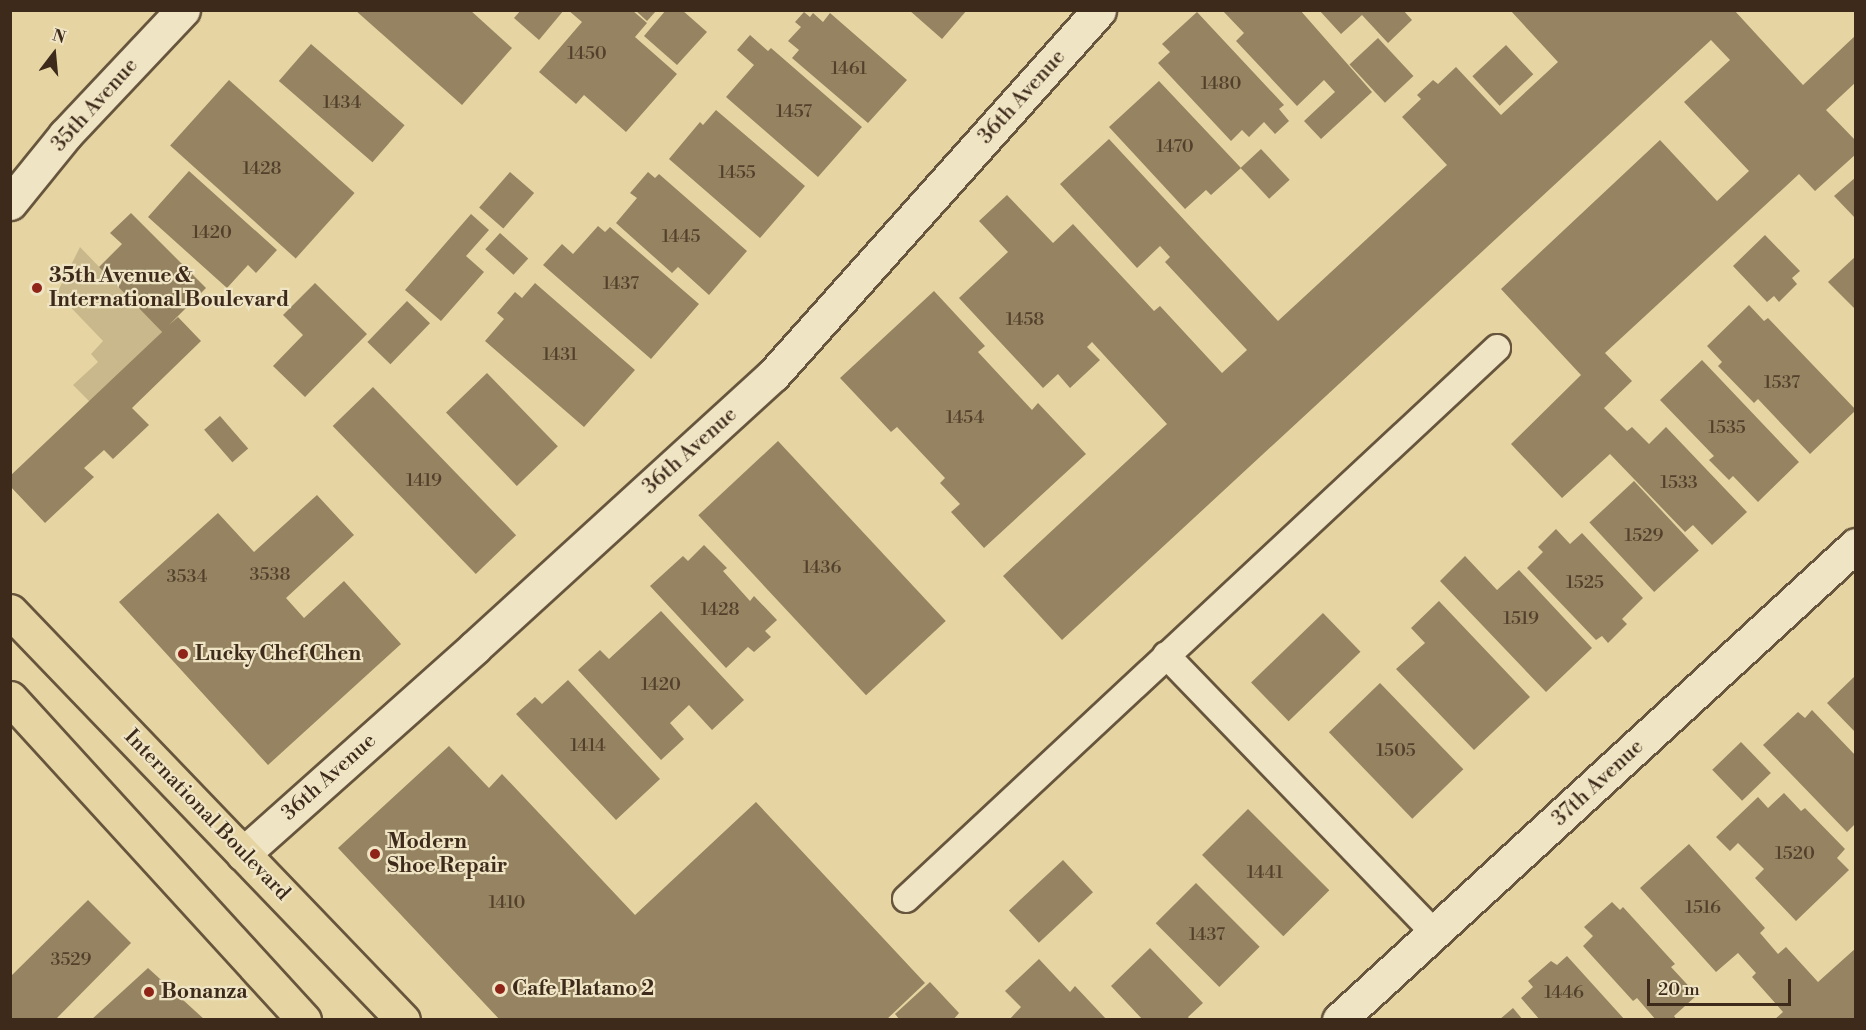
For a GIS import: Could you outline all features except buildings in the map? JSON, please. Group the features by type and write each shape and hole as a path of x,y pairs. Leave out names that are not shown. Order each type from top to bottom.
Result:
{"main road":[{"name":"International Boulevard","path":"10,611 243,854 317,927 403,1020"},
{"path":"10,698 304,1020"}],"street":[{"name":"35th Avenue","path":"10,203 65,135 183,10"},
{"name":"36th Avenue","path":"243,854 475,647 773,375 1099,10"},
{"name":"37th Avenue","path":"1339,1020 1856,545"}],"lane":[{"path":"906,899 1497,348"},
{"path":"1166,655 1434,933"}],"shaded area":[{"path":"80,247 162,332 90,402 73,385 98,362 91,354 103,341 57,293"}],"place":[{"name":"35th Avenue & International Boulevard","path":"37,288"},
{"name":"Lucky Chef Chen","path":"183,654"},
{"name":"Modern Shoe Repair","path":"375,854"},
{"name":"Cafe Platano 2","path":"500,989"},
{"name":"Bonanza","path":"149,992"}]}
